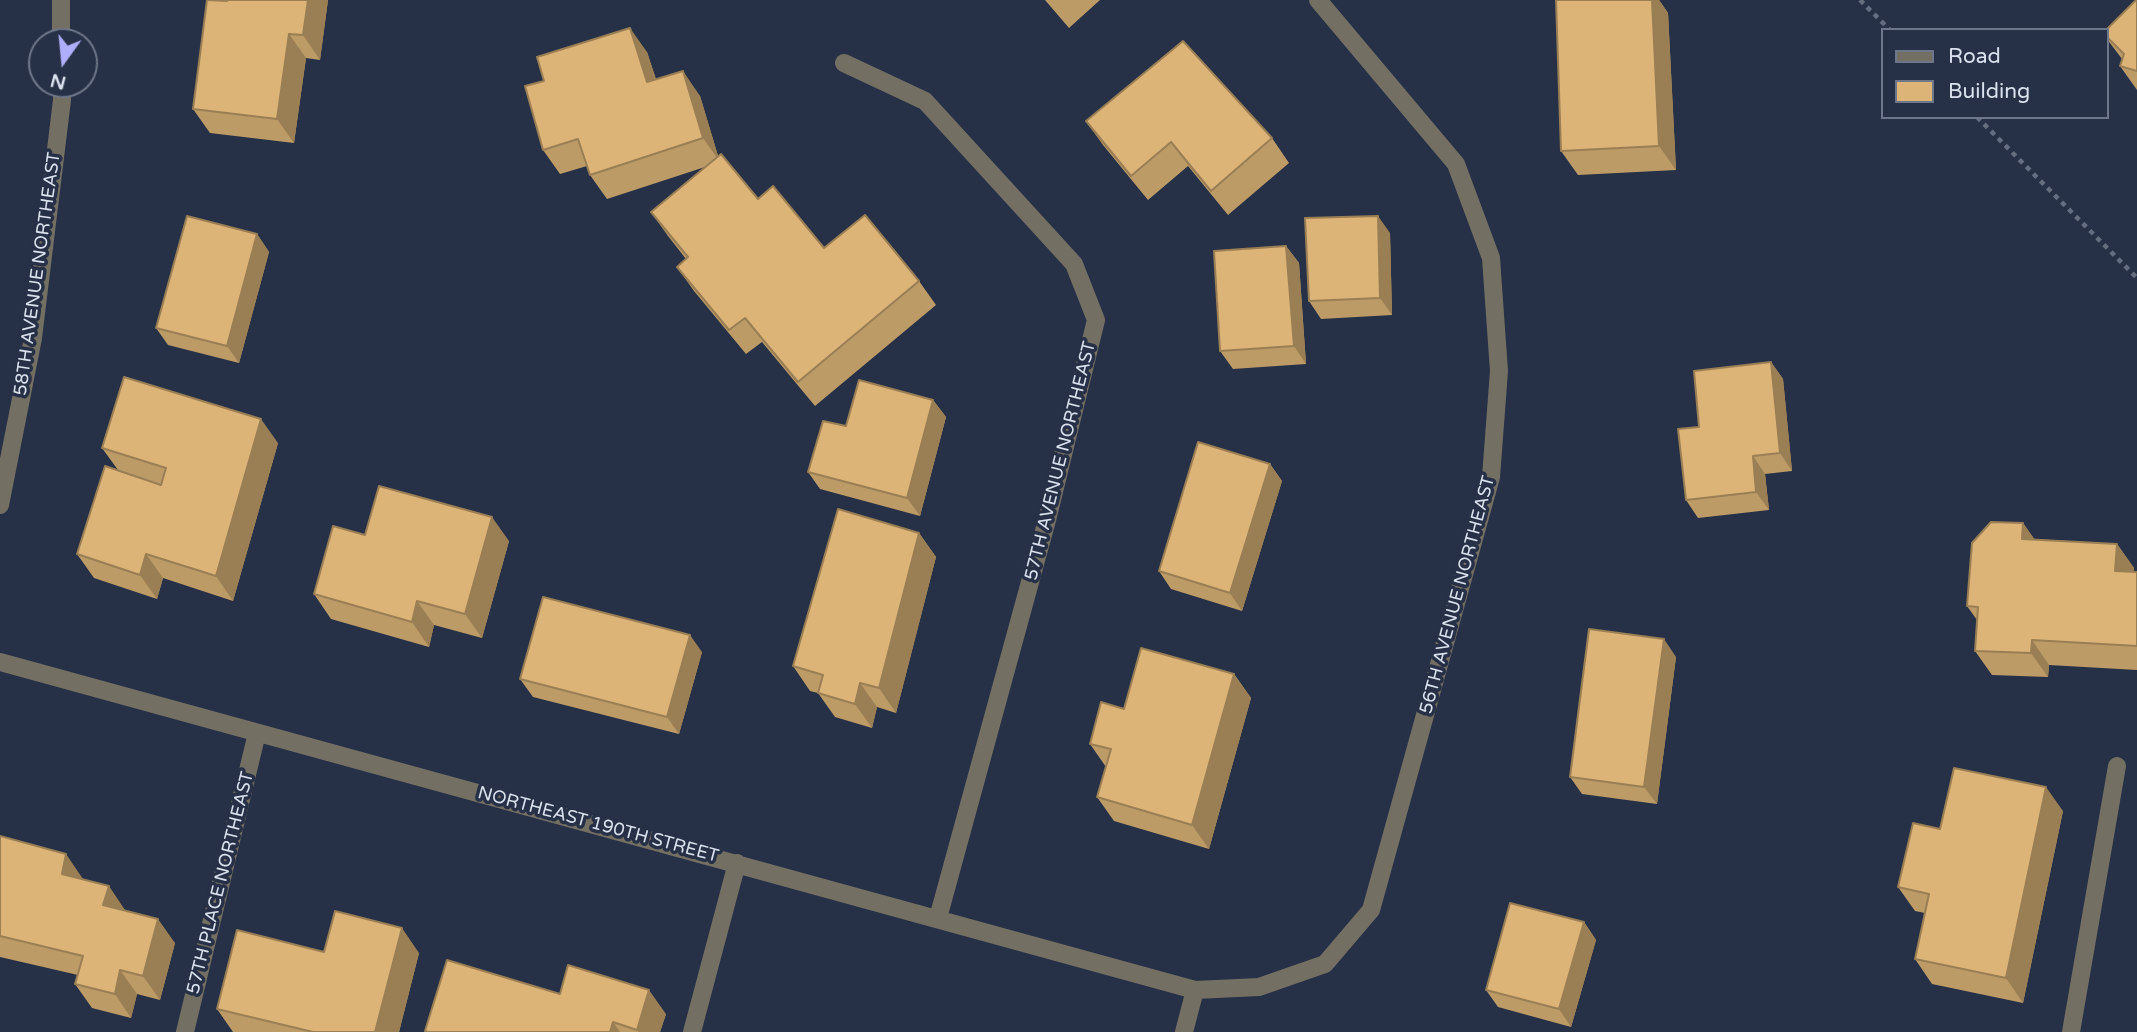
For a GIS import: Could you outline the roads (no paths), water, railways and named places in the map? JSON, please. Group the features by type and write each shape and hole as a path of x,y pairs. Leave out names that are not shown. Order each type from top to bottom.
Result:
{"street":[{"path":"61,0 61,28"},
{"name":"56TH AVENUE NORTHEAST","path":"1195,990 1258,987 1325,964 1371,910 1491,477 1499,371 1491,258 1457,164 1318,0"},
{"name":"57TH AVENUE NORTHEAST","path":"844,63 925,101 1074,264 1097,320 1044,534 938,918"},
{"name":"58TH AVENUE NORTHEAST","path":"0,505 33,338 62,98"},
{"name":"NORTHEAST 190TH STREET","path":"0,662 1195,990"},
{"name":"57TH PLACE NORTHEAST","path":"185,1032 257,733"},
{"path":"2071,1032 2117,766"},
{"path":"692,1032 737,863"},
{"path":"1184,1032 1195,990"}]}
